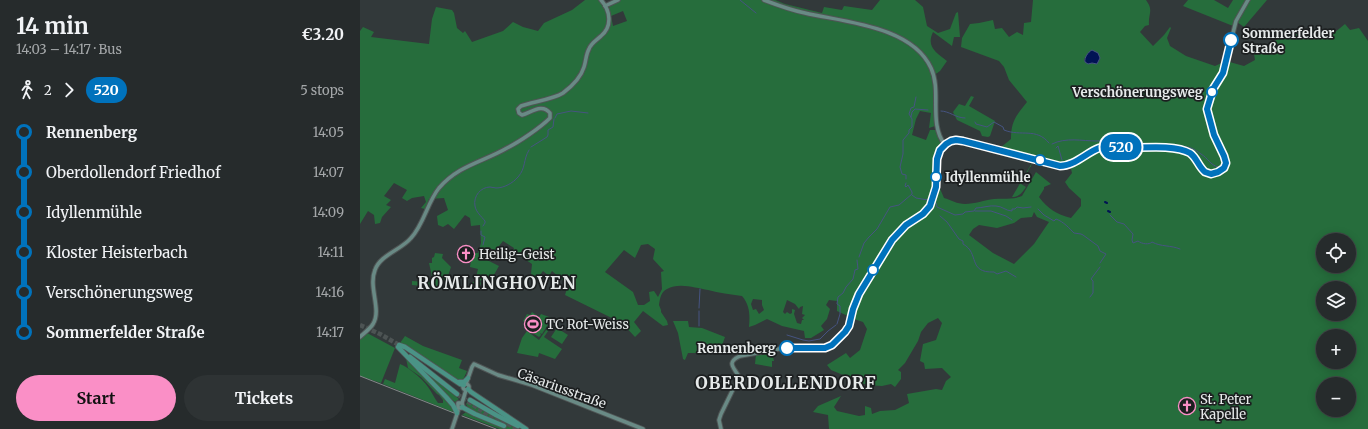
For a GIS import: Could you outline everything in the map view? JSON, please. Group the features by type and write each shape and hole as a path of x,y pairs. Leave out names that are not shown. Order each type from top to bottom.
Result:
{"highway":[{"path":"398,346 405,347 466,387 525,429"},
{"path":"398,346 458,393"},
{"path":"398,346 453,405 457,414 462,411 470,411"},
{"path":"456,381 463,382 468,378"},
{"path":"446,397 470,411 504,426"},
{"path":"470,400 499,417 525,429"}],"main road":[{"path":"360,337 373,324 375,318 376,310 373,279 375,268 382,260 413,237 433,197 438,189 448,179 476,162 507,148 547,121 551,116 548,110 539,108 522,115 519,113 518,109 521,106 563,93 578,77 583,69 588,49 605,32 609,19 605,6 600,0"},
{"path":"605,6 618,0"},
{"path":"764,0 790,9 869,27 890,34 911,44 927,60 933,74 936,85 936,117 938,129 945,145"},
{"path":"722,429 719,420 720,414 738,377 732,365 736,358 784,348 825,348 832,345 845,332 849,326 853,309 859,294 892,240 906,225 923,214 930,206 936,187 938,155 940,150 951,141 958,140 1060,166 1069,164 1103,147 1148,147 1184,150 1197,160 1205,172 1211,174 1218,172 1225,166 1225,158 1216,141 1207,109 1213,89 1222,75 1236,21 1248,0"},
{"path":"466,387 468,378 475,364"},
{"path":"453,429 475,364"},
{"name":"Cäsariusstraße","path":"475,364 498,376 532,385 643,429"}],"green space":[{"path":"585,0 600,0 605,7 611,6 620,0 775,0 822,13 824,7 842,10 844,6 872,10 880,0 915,0 923,7 927,26 938,33 950,29 956,13 958,12 960,37 954,37 952,46 933,32 931,37 931,45 933,49 947,61 940,71 933,76 935,126 929,128 931,113 920,111 916,119 912,135 926,140 930,130 937,130 940,139 941,144 936,154 934,184 930,204 921,213 905,223 889,242 858,288 859,290 850,317 837,311 837,301 829,300 826,305 830,309 827,319 821,326 824,330 811,338 805,338 804,331 782,326 767,319 749,327 749,311 747,303 742,296 693,287 677,286 665,290 660,300 659,305 661,312 668,325 663,326 643,311 634,322 641,331 635,337 622,323 565,295 568,285 552,271 549,276 543,271 537,279 531,274 532,264 513,251 514,248 503,241 495,251 490,248 483,258 499,266 491,280 485,278 480,281 481,284 479,286 476,284 473,288 470,286 475,281 478,269 470,267 472,253 478,253 481,243 480,225 471,226 470,218 465,215 454,229 448,224 443,227 438,225 437,216 448,210 444,198 429,199 425,209 421,208 426,202 424,196 412,198 407,201 402,198 407,190 394,183 384,196 391,200 386,205 391,207 382,217 380,223 375,224 374,215 368,211 360,224 360,31 363,27 374,32 371,37 429,44 432,19 436,7 452,10 457,28 463,33 465,31 472,42 503,31 513,22 523,27 538,31 544,23 572,10","holes":["623,11 627,21 613,26 611,16","648,244 655,249 653,259 664,271 661,272 662,289 658,297 654,291 649,292 650,301 644,305 638,305 633,292 605,272 624,250 635,258 641,245","753,299 762,300 764,310 759,314 756,309 753,310 751,304","787,300 795,304 799,309 803,306 802,314 805,315 802,318 804,320 802,320 801,324 797,323 794,314 795,310 792,309 792,313 790,314 787,312 785,314 783,312"]},
{"path":"1033,0 1146,0 1150,7 1149,25 1145,26 1140,32 1153,46 1170,27 1171,28 1167,38 1170,46 1186,56 1215,66 1226,61 1244,66 1255,60 1254,54 1256,52 1279,38 1317,29 1327,36 1332,30 1334,33 1345,24 1350,30 1359,28 1368,41 1368,429 829,429 828,415 813,412 818,406 841,396 834,407 837,411 859,416 865,415 865,406 871,408 872,414 880,411 895,410 909,403 907,394 936,389 942,390 946,381 951,377 942,368 925,369 924,363 920,361 923,344 936,340 942,323 938,318 928,323 921,332 918,341 905,363 898,370 901,372 901,379 895,387 891,384 882,386 867,385 831,370 827,365 846,353 850,358 860,350 867,329 863,322 851,318 856,302 895,238 907,226 927,212 934,201 938,184 944,198 959,203 969,204 1022,196 1036,172 1051,184 1044,187 1039,197 1049,208 1061,215 1071,218 1081,206 1081,199 1065,182 1072,173 1070,165 1092,152 1091,151 1066,164 1054,163 1000,148 1011,139 1013,123 1027,102 1009,80 1004,67 999,61 961,47 962,38 970,24 993,20 995,29 1002,28 1009,37 1017,32 1023,35 1024,23 1031,22","holes":["1090,52 1100,58 1099,61 1092,63 1085,62 1084,59","1034,212 1037,217 1049,222 1034,244 1014,264 993,253 969,235 973,229 979,225 997,228 1014,223 1021,218 1032,217"]},
{"path":"1188,0 1214,0 1228,8 1233,0 1247,0 1237,16 1233,26 1183,6"},
{"path":"1250,0 1267,0 1244,27 1237,22"},
{"path":"971,96 974,97 969,106 995,121 990,136 988,137 982,136 980,131 957,120 953,112 959,104 965,106"},
{"path":"1033,161 1039,162 1038,164 1033,162 1034,163 1032,163 1027,172 1027,175 1021,184 1026,187 1020,194 1012,197"},
{"path":"435,253 443,254 442,258 451,267 446,282 435,287 412,285 412,281 433,281 429,263 432,263 432,258 434,257"},
{"name":"TC Rot-Weiss","path":"532,312 539,317 541,314 552,318 542,334 540,333 541,335 539,337 528,330 530,326 523,321 527,314 530,315"},
{"path":"673,321 688,321 689,327 702,328 725,337 721,348 714,346 697,353 688,353 685,360 683,359 678,333"},
{"path":"551,323 553,324 544,337 562,349 555,359 539,353 538,357 517,353 522,338 527,331 539,340"},
{"path":"557,328 568,335 562,344 551,337"},
{"path":"367,333 395,348 381,383 360,376 360,339"},
{"path":"405,336 423,346 462,360 459,368 467,371 463,380 459,381 400,343"},
{"path":"775,351 772,367 755,364 756,354"},
{"path":"406,358 448,402 452,407 453,412 383,384 385,379 395,383 400,364 411,370 408,368","holes":["412,370 421,377 439,395 443,400 443,403 438,403 423,380"]},
{"path":"416,364 459,399 455,402 447,396"},
{"path":"468,401 519,429 500,429 462,415 466,412 503,427 469,409 466,404"}],"shaded area":[{"path":"1092,50 1098,53 1100,58 1097,64 1088,64 1085,62 1087,55"}],"waterway":[{"path":"740,0 756,13"},
{"path":"906,179 906,175 902,174 900,167 903,154 903,140 912,127 912,119 909,114 911,108 914,107 916,97"},
{"path":"911,117 912,112 915,109 928,110"},
{"path":"555,118 557,114 571,111 588,113"},
{"path":"941,111 965,118"},
{"path":"531,147 547,137 548,130 553,127 554,119"},
{"path":"975,122 976,124 987,127 994,122 1003,127 1004,130 1016,133 1039,135 1049,143"},
{"path":"1052,144 1074,140 1112,141 1117,145 1121,145"},
{"path":"1128,145 1150,144 1191,148 1213,165 1218,167"},
{"path":"1056,148 1058,146 1062,160"},
{"path":"483,226 485,221 475,206 476,196 481,190 487,187 502,187 508,185 516,179 521,174 529,150"},
{"path":"859,257 864,243 877,229 890,207 899,205 912,194 908,185 906,187 905,186 906,183"},
{"path":"912,195 916,198 928,200"},
{"path":"935,202 937,207 955,215 974,211 976,208 991,206 998,206 1012,211 1012,209 1017,207 1031,207"},
{"path":"1038,209 1044,215 1054,221 1056,219 1066,225 1074,233 1083,235 1098,246 1100,251 1106,254 1100,263"},
{"path":"975,211 991,211 1006,216 1012,220"},
{"path":"1110,215 1117,222 1124,224 1133,234 1133,243 1138,241 1149,244 1152,242 1159,245 1180,249"},
{"path":"940,216 947,222 959,239 963,241 963,244 971,252 977,266 980,269 997,274 1006,271 1016,277"},
{"path":"481,231 481,235 485,237 483,245"},
{"path":"837,324 840,314 840,306 837,304 838,297 843,293 853,279 855,270 858,269 857,260"},
{"path":"1090,297 1093,293 1093,281 1091,279 1100,267"},
{"path":"699,308 700,289"},
{"path":"699,311 699,326"},
{"path":"787,335 809,341 820,339 836,325"}],"tunnel":[{"path":"360,325 399,345"},
{"path":"457,394 485,413 518,429"}],"tram line":[{"path":"360,376 454,413"},
{"path":"462,416 496,429"}],"bus line":[{"name":"520","path":"787,348 825,348 832,345 845,332 849,326 853,309 859,294 892,240 906,225 923,214 930,206 936,187 938,153 942,147 951,141 963,141 1060,166 1069,164 1103,147 1179,149 1186,151 1193,156 1205,172 1211,174 1222,170 1226,163 1225,158 1216,141 1207,114 1207,109 1215,84 1223,73 1231,40"}],"place":[{"name":"Sommerfelder Straße","path":"1231,40"},
{"name":"Verschönerungsweg","path":"1212,92"},
{"name":"Idyllenmühle","path":"936,177"},
{"name":"Heilig-Geist","path":"466,254"},
{"name":"TC Rot-Weiss","path":"533,324"},
{"name":"Rennenberg","path":"787,348"},
{"name":"St. Peter Kapelle","path":"1187,406"}],"district":[{"name":"RÖMLINGHOVEN","path":"497,283"},
{"name":"OBERDOLLENDORF","path":"786,383"}]}
